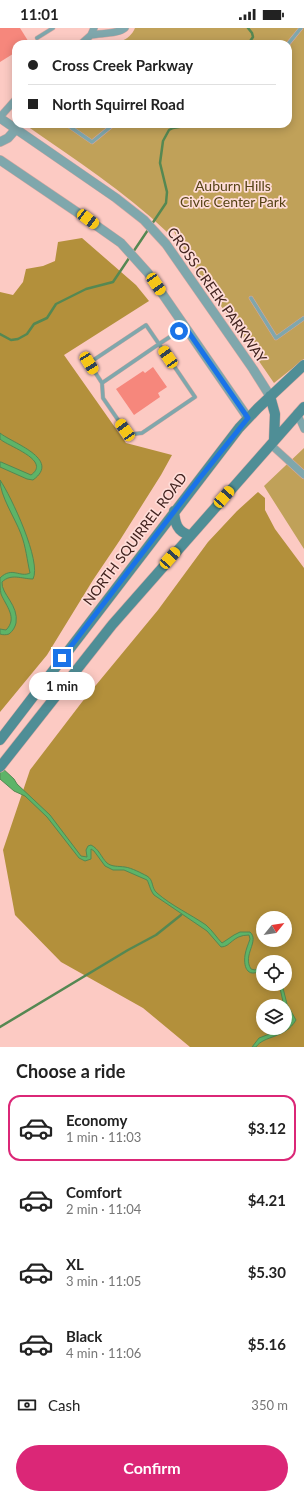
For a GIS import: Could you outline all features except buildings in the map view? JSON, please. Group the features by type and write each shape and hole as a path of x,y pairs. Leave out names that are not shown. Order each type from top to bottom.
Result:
{"main road":[{"name":"NORTH SQUIRREL ROAD","path":"0,740 174,511 248,418 304,365"},
{"path":"270,396 275,414 272,442"},
{"path":"0,767 108,630 301,410"},
{"path":"174,511 176,525 182,532 190,535"}],"street":[{"path":"84,40 91,30 116,32 125,28"},
{"path":"0,118 12,104"},
{"name":"CROSS CREEK PARKWAY","path":"0,118 12,124"},
{"path":"0,142 8,138 16,128"},
{"name":"CROSS CREEK PARKWAY","path":"20,128 144,220 166,244 253,369 270,396"},
{"path":"0,160 121,243 148,273 248,418"},
{"path":"301,410 304,429"},
{"path":"272,442 304,475"}],"lane":[{"path":"37,38 53,28"},
{"path":"291,40 301,28"},
{"path":"72,128 92,142 109,128"},
{"path":"251,298 276,338 304,318"},
{"path":"146,325 159,344 195,397 142,433 133,434 125,430 103,398 102,383 89,363 146,325"},
{"path":"102,383 185,327"}],"green space":[{"name":"Auburn Hills Civic Center Park","path":"135,28 304,28 304,359 274,383 199,274 173,230 167,232 117,189 30,128 292,128 292,40 124,40"},
{"path":"304,448 304,549 264,486"}],"shaded area":[{"path":"82,238 136,285 149,301 64,355 126,443 172,455 161,475 93,580 47,655 0,712 0,292 13,295 23,282 26,269 43,266 55,261 58,242"},
{"path":"0,433 32,452 38,459 42,465 40,472 33,480 27,479 0,467 1,462 31,475 36,469 36,464 26,454 0,439"},
{"path":"0,480 18,514 24,529 35,571 33,579 13,577 5,579 2,582 4,591 13,605 16,617 16,623 12,632 4,635 0,634 0,629 6,630 11,621 11,616 1,594 0,578 12,572 23,574 30,573 23,539 2,493"},
{"path":"258,492 265,498 265,510 275,529 304,568 304,1047 190,1047 143,1008 61,962 15,915 3,850 30,770 82,702 158,610 208,542 237,511"},
{"path":"0,766 50,815 81,856 87,857 86,850 88,846 91,845 107,863 113,866 131,868 147,876 151,880 157,893 206,925 222,943 240,932 250,932 253,936 253,940 248,959 251,969 256,969 256,972 251,973 248,971 245,964 246,949 250,939 249,935 239,937 221,947 207,931 154,895 147,880 124,870 113,870 105,866 91,849 91,859 85,861 79,858 47,817 25,796 14,791 0,779"},
{"path":"281,991 284,991 286,999 282,999"},
{"path":"292,1013 296,1020 292,1025"},
{"path":"267,1035 278,1035 264,1040 256,1047 252,1047 259,1038"}],"waterway":[{"path":"248,28 253,37 251,40"},
{"path":"0,334 11,340 18,339 27,334 34,324 47,318 56,304 86,289 113,282 166,203 167,192 160,163 163,141 169,130 173,128"},
{"path":"0,1027 128,950 156,935 181,915"}],"route":[{"path":"62,658 230,439 248,418 185,327 179,331"}]}
